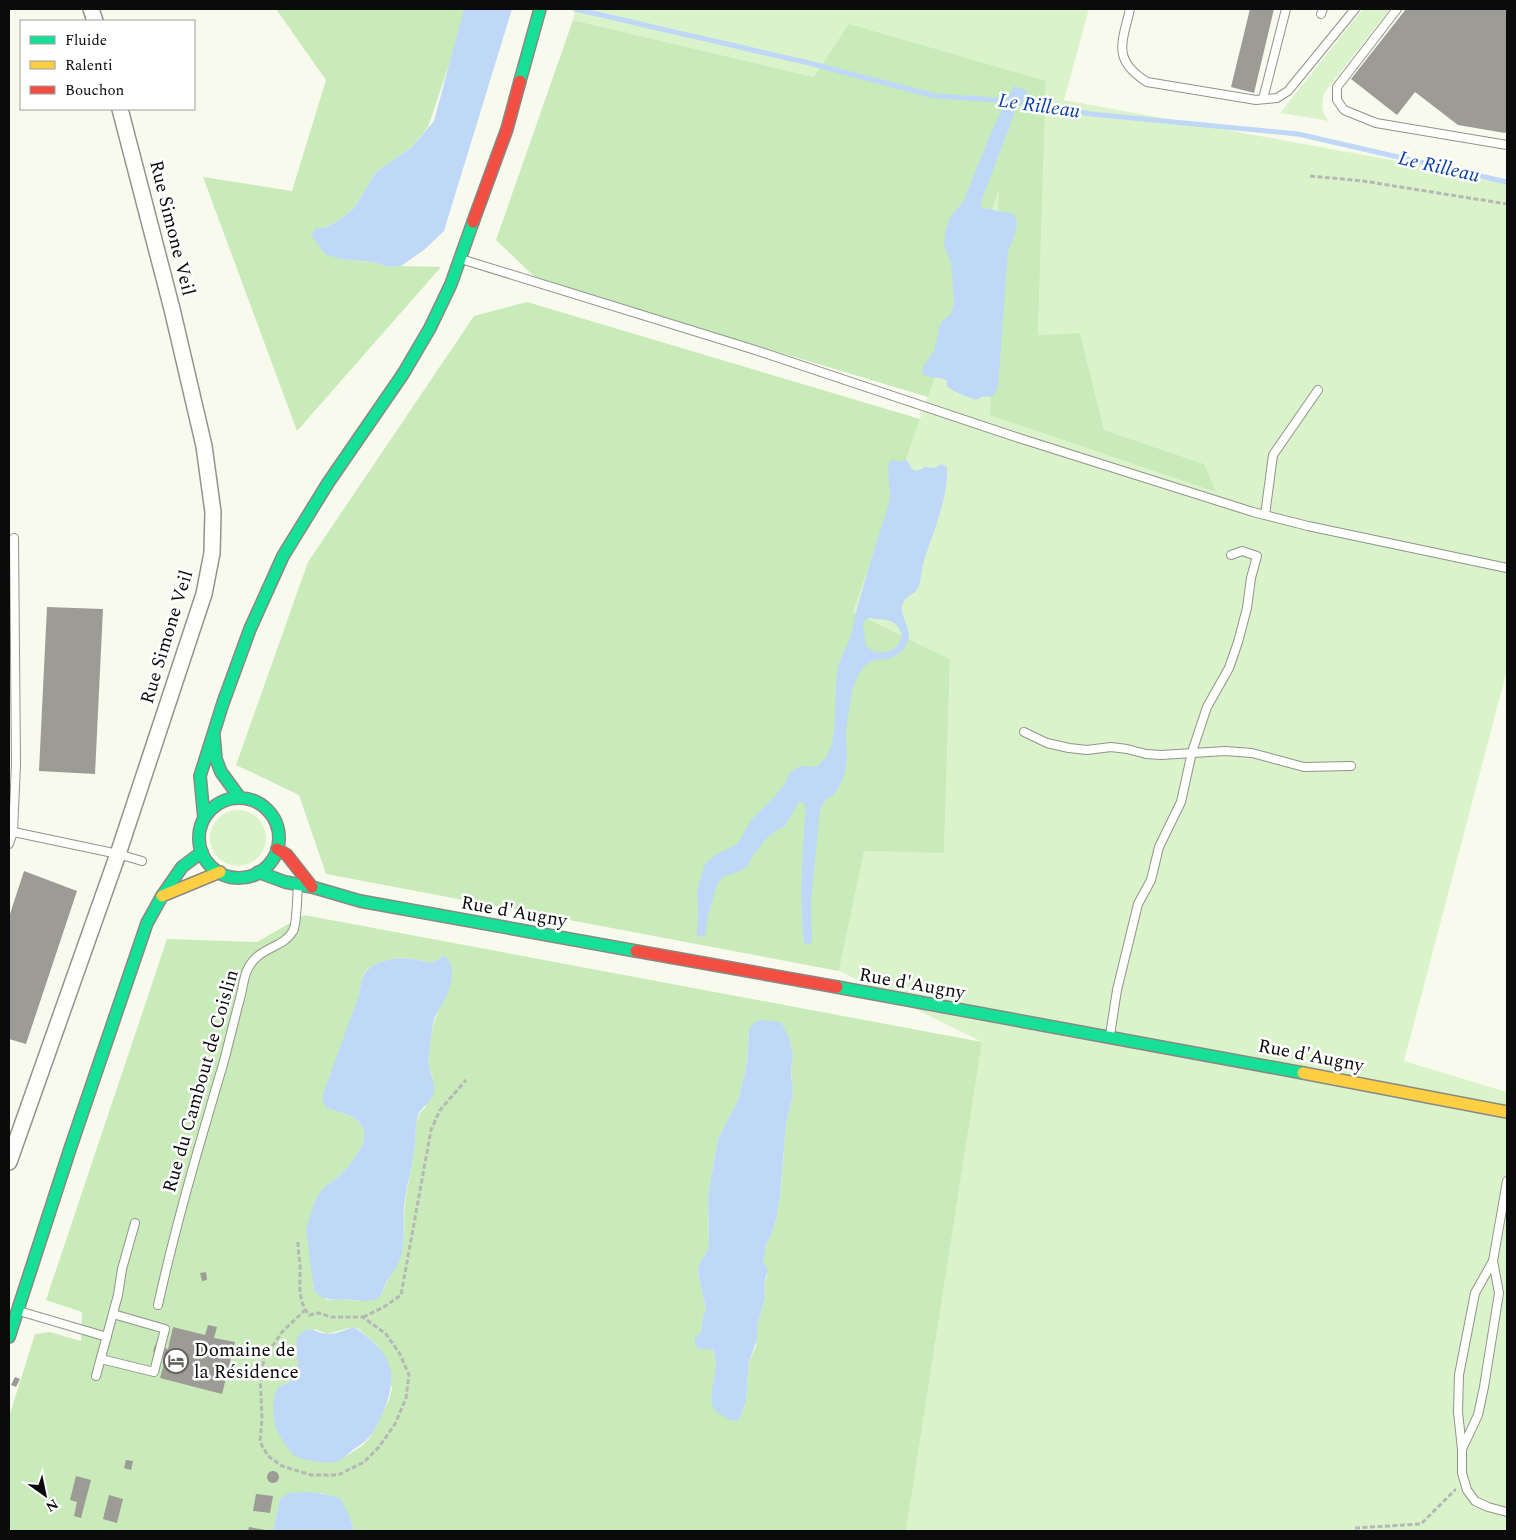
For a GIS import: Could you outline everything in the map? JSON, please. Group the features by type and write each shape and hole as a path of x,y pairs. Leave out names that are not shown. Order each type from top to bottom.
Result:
{"main road":[{"path":"204,818 200,776 223,703 250,629 283,556 328,483 403,374 430,328 452,284 507,129 540,9"},
{"path":"214,734 218,765 240,798"},
{"path":"240,798 247,798 259,803 269,812 276,823 279,836 277,850 271,861 251,876 239,878 227,876 207,862 199,840 204,818 212,809 221,802 240,798"},
{"path":"277,850 288,855 312,887"},
{"path":"9,1337 73,1140 147,923 162,896 182,867 202,852"},
{"path":"162,896 220,872"},
{"name":"Rue d'Augny","path":"258,872 285,882 312,887 370,903 1217,1056 1507,1112"}],"street":[{"name":"Rue Simone Veil","path":"9,1162 118,854 204,594 212,553 213,512 204,446 120,110"}],"lane":[{"path":"1130,9 1121,44 1123,55 1131,69 1147,82 1256,100 1277,98 1288,92 1355,9"},
{"path":"1263,99 1286,9"},
{"path":"1397,9 1337,87 1337,100 1344,110 1376,123 1507,145"},
{"path":"461,259 752,349 1022,439 1265,515 1308,526 1507,568"},
{"path":"1265,515 1274,455 1318,390"},
{"path":"9,844 16,764 14,538"},
{"path":"1109,1037 1117,990 1138,904 1151,880 1160,846 1181,802 1192,752 1207,708 1229,668 1247,608 1251,578 1257,556 1242,551 1231,555"},
{"path":"1024,732 1048,743 1087,750 1110,747 1162,755 1225,751 1252,753 1304,767 1351,766"},
{"path":"11,832 118,854 142,861"},
{"name":"Rue du Cambout de Coislin","path":"158,1305 185,1192 231,1036 247,972 253,960 264,951 286,939 294,930 298,884"},
{"path":"1507,1181 1493,1261 1475,1293 1459,1375 1458,1412 1462,1449 1462,1473 1467,1490 1475,1501 1507,1512"},
{"path":"96,1376 135,1222"},
{"path":"1462,1449 1478,1415 1484,1387 1499,1293 1493,1261"},
{"path":"18,1310 107,1337"},
{"path":"101,1359 154,1372 165,1329 113,1314"}],"path":[{"path":"1310,176 1363,181 1507,204"},
{"path":"298,1242 300,1263 299,1294 309,1315 319,1313 331,1317 363,1317 384,1308 401,1295 430,1130 440,1110 466,1080"},
{"path":"305,1310 282,1332 265,1357 260,1376 262,1419 260,1442 268,1456 282,1466 311,1474 338,1475 364,1462 379,1447 395,1424 406,1398 409,1375 400,1354 386,1334 363,1317"},
{"path":"1355,1528 1421,1524 1455,1490 1467,1490"}],"green space":[{"path":"276,9 468,9 428,127 412,147 376,172 354,208 339,220 324,228 340,259 373,262 389,267 441,267 297,431 203,177 292,191 326,80"},
{"path":"575,9 1089,9 1064,100 1462,173 1507,184 1507,670 1404,1061 1507,1092 1507,1531 906,1531 982,1042 839,971 864,851 944,852 950,659 853,612 1000,188 990,415 1204,464 1104,430 1080,333 1038,335 1046,81 814,77 573,20"},
{"path":"1363,9 1390,9 1324,93 1322,108 1329,121 1280,113"},
{"path":"573,20 814,77 849,24 1046,81 1038,335 1080,333 1104,430 1204,464 1216,492 990,415 999,190 928,397 538,280 496,240"},
{"path":"527,302 920,419 853,612 950,659 944,853 864,851 839,971 326,874 299,795 236,765 308,562 474,316"},
{"path":"238,810 249,812 258,818 264,827 266,838 264,849 258,858 249,864 238,866 227,864 218,858 212,849 210,838 212,827 218,818 227,812"},
{"path":"304,915 982,1042 906,1531 354,1531 351,1520 334,1496 322,1493 280,1499 273,1531 9,1531 9,1417 35,1334 50,1332 81,1341 82,1312 46,1300 167,939 257,942","holes":["444,956 447,958 444,1001 434,1022 429,1051 429,1066 433,1077 433,1084 425,1108 421,1111 417,1121 405,1204 404,1239 400,1256 381,1295 359,1301 327,1300 314,1290 310,1250 316,1201 323,1188 348,1167 362,1146 364,1137 364,1130 353,1117 327,1108 363,977 370,967 388,960 406,958 431,963","749,1030 789,1038 793,1055 791,1070 793,1095 786,1124 780,1197 775,1225 764,1255 763,1263 767,1276 764,1285 765,1298 758,1322 756,1346 749,1361 746,1402 739,1420 711,1397 716,1373 716,1360 712,1349 698,1349 698,1334 701,1333 703,1315 706,1310 698,1272 699,1264 709,1248 708,1194 718,1139 739,1098 747,1062","353,1327 359,1329 378,1346 392,1388 389,1400 371,1436 363,1445 342,1459 282,1385 289,1382 298,1365 296,1343 315,1329 327,1334"]}],"water":[{"path":"464,9 512,9 444,231 424,250 401,266 389,267 373,262 340,259 325,254 311,235 316,228 324,228 339,220 354,208 376,172 412,147 434,121"},
{"path":"1014,86 1028,91 1015,112 981,202 983,208 1014,214 1017,224 1008,251 998,387 994,395 990,397 984,396 976,400 947,387 947,381 944,379 925,376 922,372 923,367 934,351 942,321 951,314 954,303 951,262 944,246 945,232 950,217 963,202 993,128"},
{"path":"906,459 912,469 917,471 925,467 935,468 941,464 947,467 943,503 923,564 918,588 905,599 902,606 909,635 906,646 892,657 869,663 859,674 853,688 847,724 846,768 839,787 831,797 826,799 820,809 811,902 812,942 804,944 802,927 803,841 806,807 802,802 799,802 785,826 765,840 747,867 724,876 717,885 708,916 705,937 697,935 697,892 705,864 715,855 737,844 752,819 775,796 793,770 801,766 816,767 827,756 833,739 838,669 851,634 865,580 888,507 890,496 889,462 893,460 900,462","holes":["870,618 891,621 900,630 900,642 895,648 882,652 874,651 866,646 863,624 865,620"]},
{"path":"444,956 451,965 451,984 435,1017 433,1027 429,1066 434,1092 431,1099 419,1113 417,1120 413,1158 404,1207 404,1240 400,1259 378,1298 365,1301 326,1299 314,1290 306,1229 315,1201 323,1188 348,1167 362,1146 364,1130 359,1122 353,1117 327,1108 323,1102 323,1094 359,995 362,980 368,969 381,962 406,958 431,963"},
{"path":"759,1020 781,1022 789,1038 793,1055 791,1070 793,1095 786,1124 780,1197 775,1225 766,1246 763,1263 768,1268 764,1285 765,1298 758,1322 757,1340 749,1361 746,1402 739,1420 733,1421 717,1412 712,1404 711,1398 716,1364 712,1349 698,1349 695,1343 695,1337 701,1332 703,1315 706,1310 698,1272 699,1264 709,1248 708,1194 718,1139 739,1098 747,1062 749,1030"},
{"path":"353,1327 379,1348 386,1357 389,1366 391,1384 382,1415 368,1438 340,1460 327,1462 308,1460 295,1456 277,1431 273,1406 276,1391 280,1386 289,1382 298,1365 296,1343 298,1336 309,1329 328,1334"},
{"path":"312,1492 341,1499 354,1531 273,1531 280,1499 289,1493"}],"building":[{"path":"1250,9 1274,9 1254,93 1231,87"},
{"path":"1406,9 1507,9 1507,130 1505,133 1458,125 1415,92 1397,115 1351,79"},
{"path":"47,607 103,609 95,774 39,771"},
{"path":"24,871 77,891 26,1044 9,1039 9,917"},
{"path":"206,1272 207,1280 202,1281 200,1273"},
{"path":"208,1325 217,1327 214,1338 235,1342 222,1394 160,1378 166,1356 153,1352 155,1345 168,1349 173,1327 205,1335"},
{"path":"15,1377 20,1379 16,1387 11,1385"},
{"path":"126,1460 133,1461 131,1470 124,1468"},
{"path":"271,1471 275,1471 279,1477 275,1483 271,1483 267,1479 267,1475"},
{"path":"76,1476 91,1480 81,1518 74,1516 77,1502 70,1500"},
{"path":"256,1494 273,1496 270,1513 253,1511"},
{"path":"109,1495 123,1499 117,1523 103,1519"},
{"path":"249,1527 266,1530 266,1531 248,1531"}],"waterway":[{"name":"Le Rilleau","path":"575,9 809,63 935,96 1013,101 1091,114 1298,134 1507,182"}],"traffic: fast":[{"path":"520,81 540,9"},
{"path":"204,818 200,776 223,703 250,629 283,556 328,483 403,374 430,328 451,284 473,222"},
{"path":"214,737 216,759 221,772 240,798"},
{"path":"239,798 254,801 267,810 276,823 279,838 276,853 267,866 254,875 239,878 224,875 211,866 202,853 199,838 202,823 211,810 224,801 239,798"},
{"path":"9,1337 70,1149 147,923 162,896 182,867 202,852"},
{"path":"258,872 285,882 312,887 360,901 636,951"},
{"path":"837,987 1303,1073"}],"traffic: slow":[{"path":"162,896 220,872"},
{"path":"1303,1073 1507,1112"}],"traffic: jam":[{"path":"473,222 507,129 520,81"},
{"path":"277,849 287,855 312,887"},
{"path":"636,951 837,987"}],"place":[{"name":"Domaine de la Résidence","path":"176,1361"}]}
